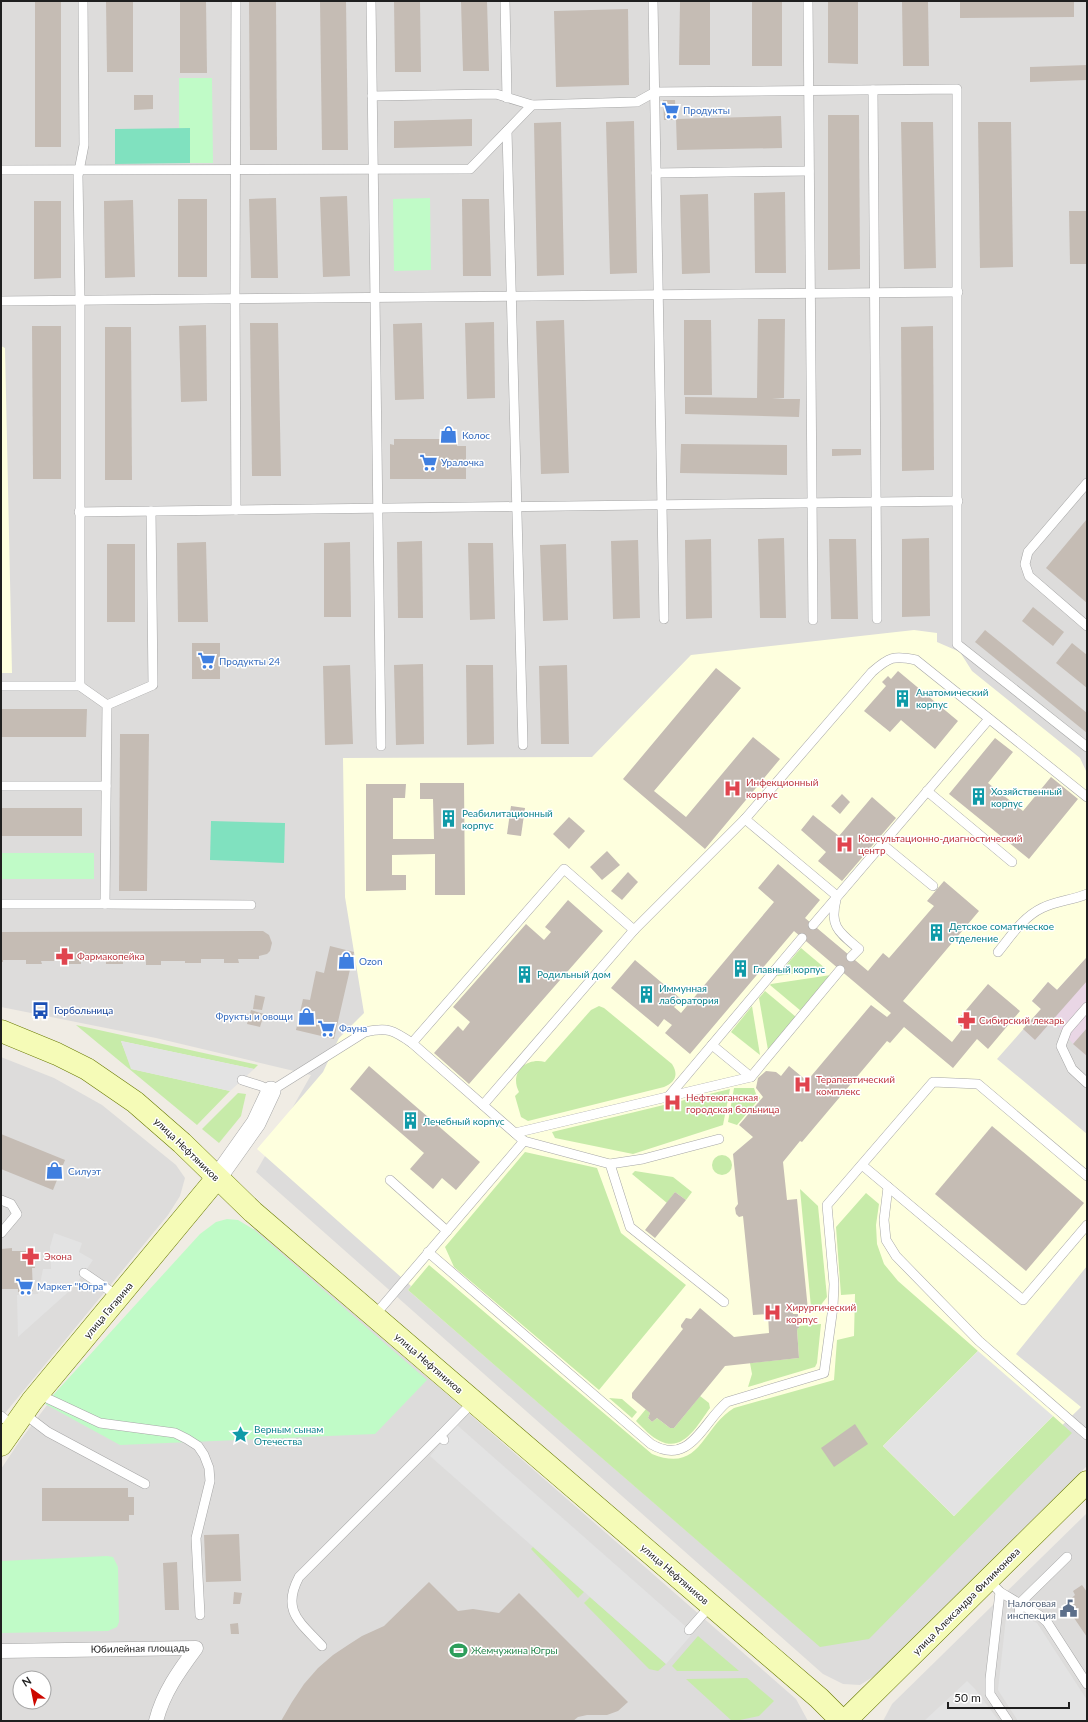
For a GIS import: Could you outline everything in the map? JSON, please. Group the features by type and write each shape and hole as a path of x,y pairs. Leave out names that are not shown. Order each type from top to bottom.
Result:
{"main road":[{"name":"улица Нефтяников","path":"1,1031 58,1054 87,1069 112,1085 158,1121 182,1142 253,1212 819,1698 843,1721"},
{"name":"улица Гагарина","path":"1,1445 12,1419 38,1394 217,1178"},
{"name":"улица Александра Филимонова","path":"843,1721 994,1586 1087,1482"}],"street":[{"path":"217,1178 256,1123 271,1091"},
{"name":"Юбилейная площадь","path":"1,1651 196,1648 173,1680 159,1709 156,1721"}],"lane":[{"path":"80,686 80,301 78,176 84,145 83,1"},
{"path":"236,1 234,299 236,510"},
{"path":"371,1 381,746"},
{"path":"505,1 507,98"},
{"path":"653,1 664,619"},
{"path":"808,1 813,620"},
{"path":"372,96 496,94 532,105 637,102 654,92 957,89 957,644 1087,747"},
{"path":"874,90 877,619"},
{"path":"1,170 470,169 532,105"},
{"path":"507,131 523,745"},
{"path":"656,173 809,171"},
{"path":"1,301 874,294 958,292"},
{"path":"1087,483 1028,552 1025,564 1028,576 1087,626"},
{"path":"79,512 958,501"},
{"path":"107,705 153,686 151,511"},
{"path":"483,1105 634,930 745,819 872,672 886,660 901,656 916,660 1087,797"},
{"path":"1,686 80,686 107,705"},
{"path":"105,904 107,705"},
{"path":"813,925 988,719"},
{"path":"1,786 106,786"},
{"path":"927,791 1012,862"},
{"path":"745,819 837,896"},
{"path":"882,844 933,886"},
{"path":"412,1043 564,869 634,930"},
{"path":"998,952 1032,913 1042,907 1087,894"},
{"path":"837,896 832,913 838,931 859,949 851,957"},
{"path":"1,904 251,905"},
{"path":"669,1096 802,938"},
{"path":"515,1133 751,1077 840,970"},
{"path":"1087,1006 1067,1030 1061,1046 1072,1069 1087,1083"},
{"path":"242,1080 271,1091 365,1032 380,1029 396,1032 412,1043 524,1141 610,1164 643,1159 719,1139"},
{"path":"712,1045 751,1077"},
{"path":"428,1252 651,1444 671,1452 681,1450 690,1444 719,1409 727,1402 824,1373 833,1307 834,1284 827,1205 933,1082 978,1084 1087,1176"},
{"path":"374,1316 524,1141"},
{"path":"610,1164 630,1227 724,1302"},
{"path":"862,1165 1023,1300 1087,1225"},
{"path":"390,1180 447,1231"},
{"path":"888,1187 884,1220 886,1240 896,1256 986,1352 1046,1405 1087,1435"},
{"path":"1,1200 11,1204 17,1214 1,1234"},
{"path":"84,1273 119,1296"},
{"path":"38,1394 100,1423 175,1434 198,1446 204,1455 209,1468 210,1481 196,1538 200,1615"},
{"path":"322,1646 297,1619 291,1605 292,1590 299,1577 442,1438 474,1401"},
{"path":"12,1419 48,1432 144,1484"},
{"path":"1019,1614 1020,1603 1067,1556"},
{"path":"994,1586 1039,1615 1047,1622 1087,1684"},
{"path":"994,1586 990,1694 1008,1721"},
{"path":"689,1630 711,1606"},
{"path":"983,1701 990,1694"}],"shaded area":[{"path":"1,1 1087,1 1087,1466 876,1675 860,1685 843,1684 823,1674 256,1172 311,1075 156,1038 1,1007"},
{"path":"1,346 5,348 12,673 1,673"},
{"name":"Нефтеюганская городская больница","path":"914,630 937,633 937,642 960,652 972,671 1080,758 1087,773 1087,957 1057,990 1048,982 1032,1001 1041,1009 997,1059 1087,1134 1087,1266 1016,1354 1081,1407 857,1625 801,1630 408,1290 411,1286 257,1149 323,1072 339,1038 364,1013 345,897 343,758 592,757 691,655"},
{"path":"1087,957 1087,1056 1073,1044 1053,1020 1035,1040 1023,1029 1041,1009 1032,1001 1048,982 1058,990"},
{"path":"121,1041 254,1069 230,1091 131,1069"},
{"path":"1,1057 54,1078 102,1105 176,1165 185,1178 180,1196 168,1215 1,1418"},
{"path":"223,1228 258,1229 796,1699 808,1721 1,1721 1,1469 19,1442 57,1392"},
{"path":"54,1233 82,1243 79,1252 93,1260 75,1286 18,1337 17,1295 38,1294 43,1269 51,1269 50,1247"},
{"path":"978,1351 1053,1416 954,1516 883,1446"},
{"path":"457,1425 693,1633 666,1664 430,1456"},
{"path":"1087,1513 1087,1721 883,1721 892,1704"},
{"path":"1007,1609 1037,1623 1087,1700 1087,1721 1018,1721 998,1690"},
{"path":"967,1681 975,1689 999,1721 924,1721"}],"green space":[{"path":"179,78 212,78 213,163 190,163 190,128 179,128"},
{"path":"190,128 190,163 115,164 115,129"},
{"path":"430,198 431,270 394,271 393,199"},
{"path":"211,821 285,823 284,863 210,860"},
{"path":"1,853 94,853 94,879 1,879"},
{"path":"801,948 826,969 777,976"},
{"path":"831,975 801,1011 770,985 771,984"},
{"path":"765,991 796,1017 768,1050 759,998"},
{"path":"599,1006 604,1008 672,1064 675,1072 675,1078 671,1083 664,1087 528,1121 521,1117 515,1096 519,1092 516,1085 516,1079 521,1068 532,1062 545,1062 591,1010"},
{"path":"752,1006 760,1055 731,1032"},
{"path":"76,1025 258,1065 254,1069 121,1041 132,1069 230,1091 197,1125"},
{"path":"734,1088 754,1088 756,1094 760,1098 737,1125 728,1122"},
{"path":"730,1089 723,1125 633,1154 555,1138 552,1132"},
{"path":"238,1093 246,1094 241,1116 219,1143 202,1129"},
{"path":"525,1152 597,1168 621,1233 686,1285 599,1390 454,1267 445,1247"},
{"path":"718,1155 726,1155 732,1161 732,1169 726,1175 718,1175 712,1169 712,1161"},
{"path":"635,1171 673,1177 692,1192 686,1200 675,1192 667,1203 632,1174"},
{"path":"800,1189 818,1206 827,1297 820,1306 811,1307"},
{"path":"866,1193 879,1204 876,1225 877,1244 884,1264 898,1281 978,1351 883,1446 954,1516 1053,1416 1072,1433 869,1639 820,1647 408,1290 429,1265 652,1454 668,1459 681,1458 691,1453 699,1446 723,1416 734,1408 834,1380 837,1340 854,1336 855,1294 841,1295 836,1227"},
{"path":"227,1219 238,1220 253,1229 427,1380 375,1434 120,1445 45,1404 200,1234 216,1222"},
{"path":"821,1324 817,1363 815,1367 748,1387 752,1374 750,1363 799,1358 797,1329 799,1326"},
{"path":"700,1396 709,1403 710,1408 690,1435 676,1443 669,1444 660,1441 647,1432 636,1421 646,1409 650,1413 648,1418 652,1422 657,1418 670,1428 674,1428"},
{"path":"609,1398 622,1399 637,1412 632,1418"},
{"path":"533,1547 584,1592 578,1598 531,1549"},
{"path":"107,1556 113,1557 118,1567 119,1622 117,1627 108,1631 1,1633 1,1561"},
{"path":"590,1597 666,1664 658,1671 649,1669 584,1603"},
{"path":"698,1636 739,1671 677,1671 672,1666"},
{"path":"747,1678 774,1701 759,1716 735,1721 732,1721 686,1679"}],"building":[{"path":"35,1 61,1 61,147 35,147"},
{"path":"106,1 133,1 133,72 107,72"},
{"path":"180,1 206,1 207,73 180,73"},
{"path":"249,1 276,1 277,150 250,150"},
{"path":"320,1 346,1 348,150 322,150"},
{"path":"394,1 420,1 421,72 395,72"},
{"path":"461,1 487,1 489,71 463,71"},
{"path":"680,1 710,1 710,65 679,65"},
{"path":"752,1 782,1 782,66 752,66"},
{"path":"828,1 858,1 858,64 828,63"},
{"path":"902,1 928,1 929,66 903,66"},
{"path":"960,1 1074,1 1074,17 960,18"},
{"path":"628,9 629,85 556,87 554,11"},
{"path":"1087,65 1087,80 1030,82 1030,67"},
{"path":"134,95 153,95 153,109 134,110"},
{"name":"Продукты","path":"663,100 675,100 676,120 664,120"},
{"path":"828,115 859,115 860,269 828,270"},
{"path":"781,116 782,148 677,150 676,119"},
{"path":"472,119 472,146 394,148 394,121"},
{"path":"634,121 637,273 610,274 606,122"},
{"path":"561,122 564,275 537,276 534,123"},
{"path":"901,122 933,122 936,268 904,269"},
{"path":"978,122 1011,122 1013,267 980,268"},
{"path":"785,192 786,273 755,273 754,193"},
{"path":"708,194 710,273 682,274 680,195"},
{"path":"347,196 350,276 323,277 320,197"},
{"path":"276,198 278,278 251,278 249,199"},
{"path":"178,199 207,199 207,277 178,277"},
{"path":"462,199 489,199 491,276 463,276"},
{"path":"133,200 135,277 105,278 104,201"},
{"path":"34,201 61,201 61,278 34,279"},
{"path":"1069,211 1087,211 1087,264 1070,264"},
{"path":"758,319 785,319 784,398 772,399 800,399 799,417 685,414 685,397 757,398"},
{"path":"564,320 569,473 541,474 536,321"},
{"path":"684,320 711,320 712,395 684,395"},
{"path":"494,322 495,398 467,399 465,323"},
{"path":"250,323 278,323 281,476 252,476"},
{"path":"422,323 424,399 395,400 393,324"},
{"path":"206,325 207,401 181,402 179,326"},
{"path":"32,326 61,326 61,479 33,479"},
{"path":"933,326 934,470 902,471 901,327"},
{"path":"105,327 131,327 132,480 105,480"},
{"name":"Уралочка","path":"457,430 457,446 466,446 466,479 390,479 390,444 394,445 394,439 440,439 440,431"},
{"path":"681,444 787,445 787,475 680,473"},
{"path":"832,449 861,449 861,455 832,456"},
{"path":"1087,519 1087,603 1046,568"},
{"path":"784,538 786,618 760,618 758,539"},
{"path":"929,538 930,616 902,617 902,539"},
{"path":"711,539 712,618 686,619 685,540"},
{"path":"829,539 856,539 858,619 831,619"},
{"path":"638,540 640,618 613,619 611,541"},
{"path":"422,541 423,618 398,618 397,542"},
{"path":"206,542 208,622 178,622 177,543"},
{"path":"350,542 351,617 324,617 324,543"},
{"path":"468,543 493,543 495,619 470,620"},
{"path":"107,544 135,544 135,622 107,622"},
{"path":"566,544 568,620 543,621 540,545"},
{"path":"1033,607 1064,632 1053,646 1022,621"},
{"path":"985,630 1087,713 1087,733 975,642"},
{"name":"Продукты 24","path":"192,643 220,643 220,679 192,679"},
{"path":"1072,643 1087,655 1087,688 1056,663"},
{"path":"423,664 424,744 396,745 394,665"},
{"path":"350,665 353,744 325,745 323,666"},
{"path":"466,665 493,665 494,744 467,745"},
{"path":"567,665 569,744 541,744 539,666"},
{"path":"716,668 741,688 654,791 686,817 753,737 780,759 705,849 623,779"},
{"name":"Анатомический корпус","path":"898,671 958,721 935,749 901,720 890,732 864,711 886,686 882,682 888,676 891,679"},
{"path":"1,709 87,709 86,737 1,737"},
{"path":"120,734 149,734 147,891 119,891"},
{"name":"Хозяйственный корпус","path":"995,738 1013,752 988,783 1023,811 1051,777 1078,799 1029,859 949,794"},
{"name":"Реабилитационный корпус","path":"420,783 464,783 465,895 435,895 435,854 392,855 392,875 406,875 406,890 366,891 366,784 406,784 405,798 393,798 393,839 434,839 433,799 420,799"},
{"path":"842,794 850,802 840,814 831,806"},
{"name":"Консультационно-диагностический центр","path":"872,797 896,818 842,881 818,861 826,852 801,830 813,815 839,836"},
{"path":"511,806 525,808 521,836 507,834"},
{"path":"1,808 82,808 82,836 1,836"},
{"path":"569,817 585,831 569,849 553,834"},
{"path":"607,851 620,865 602,880 590,867"},
{"path":"778,864 820,900 805,918 868,971 883,953 889,958 934,906 927,901 944,881 979,911 903,1001 952,1042 963,1028 956,1022 988,984 1020,1011 988,1049 977,1039 953,1068 904,1027 890,1043 887,1041 802,1142 800,1141 783,1162 787,1200 797,1199 808,1310 792,1311 793,1314 798,1314 799,1328 797,1329 799,1358 725,1366 674,1428 670,1428 657,1418 652,1422 648,1418 650,1413 632,1398 632,1393 683,1329 681,1325 686,1318 691,1319 700,1308 734,1337 769,1333 768,1314 753,1315 743,1216 739,1217 736,1214 735,1208 738,1204 733,1154 753,1137 739,1125 763,1097 756,1088 758,1078 766,1071 776,1072 781,1076 789,1066 807,1081 871,1005 887,1017 891,1013 794,931 690,1054 665,1033 672,1025 664,1019 658,1027 611,988 635,960 681,999 674,1007 681,1013 774,902 758,888"},
{"path":"628,872 638,882 622,900 611,891"},
{"name":"Родильный дом","path":"568,900 603,931 469,1084 434,1053 458,1026 463,1031 470,1022 453,1007 526,924 544,940 551,932 545,927"},
{"path":"263,931 269,935 272,943 270,951 267,954 259,956 259,959 238,959 239,963 224,963 224,959 201,959 201,963 161,961 161,965 146,965 146,961 123,961 123,964 106,964 106,961 81,961 81,964 68,964 68,961 41,961 42,964 26,964 26,960 3,960 3,962 1,962 1,932"},
{"path":"330,946 354,952 334,1039 296,1030 303,999 310,1000 316,971 324,973"},
{"path":"1087,957 1087,981 1035,1040 1023,1029 1041,1009 1032,1001 1048,982 1057,990"},
{"name":"Фрукты и овощи","path":"255,995 265,997 262,1010 253,1009"},
{"path":"251,1010 264,1014 260,1027 247,1024"},
{"path":"1087,1028 1087,1056 1073,1044"},
{"name":"Лечебный корпус","path":"369,1066 480,1162 456,1190 442,1178 433,1189 410,1169 424,1153 350,1089"},
{"path":"992,1126 1084,1203 1026,1271 935,1194"},
{"path":"1,1134 65,1160 53,1190 1,1169"},
{"path":"675,1192 686,1200 655,1238 645,1230"},
{"path":"12,1248 12,1251 35,1251 35,1268 32,1268 33,1291 18,1292 18,1289 1,1289 1,1249"},
{"path":"855,1424 868,1444 834,1467 821,1448"},
{"path":"42,1488 128,1488 128,1497 134,1497 134,1515 129,1515 129,1521 42,1521"},
{"path":"239,1534 241,1581 206,1582 204,1535"},
{"path":"177,1562 179,1610 165,1610 163,1563"},
{"name":"Жемчужина Югры","path":"429,1582 458,1611 473,1609 499,1613 519,1593 628,1702 618,1711 607,1715 587,1715 578,1717 573,1721 281,1721 304,1684 318,1668 333,1655 362,1636 384,1626"},
{"path":"1082,1585 1087,1592 1087,1637 1072,1615 1068,1618 1061,1608 1075,1595 1073,1591"},
{"path":"234,1592 242,1593 240,1604 233,1604"},
{"path":"238,1623 239,1634 231,1634 230,1624"}],"place":[{"name":"Продукты","path":"670,110"},
{"name":"Колос","path":"449,435"},
{"name":"Уралочка","path":"428,462"},
{"name":"Продукты 24","path":"206,661"},
{"name":"Анатомический корпус","path":"903,698"},
{"name":"Инфекционный корпус","path":"733,788"},
{"name":"Хозяйственный корпус","path":"978,797"},
{"name":"Реабилитационный корпус","path":"449,819"},
{"name":"Консультационно-диагностический центр","path":"845,844"},
{"name":"Детское соматическое отделение","path":"936,932"},
{"name":"Фармакопейка","path":"64,956"},
{"name":"Ozon","path":"346,961"},
{"name":"Главный корпус","path":"740,969"},
{"name":"Родильный дом","path":"524,974"},
{"name":"Иммунная лаборатория","path":"646,994"},
{"name":"Горбольница","path":"41,1010"},
{"name":"Фрукты и овощи","path":"306,1016"},
{"name":"Сибирский лекарь","path":"966,1020"},
{"name":"Фауна","path":"326,1028"},
{"name":"Терапевтический комплекс","path":"803,1085"},
{"name":"Нефтеюганская городская больница","path":"673,1103"},
{"name":"Лечебный корпус","path":"410,1121"},
{"name":"Силуэт","path":"55,1171"},
{"name":"Экона","path":"31,1256"},
{"name":"Маркет \"Югра\"","path":"24,1286"},
{"name":"Хирургический корпус","path":"773,1313"},
{"name":"Верным сынам Отечества","path":"241,1435"},
{"name":"Налоговая инспекция","path":"1069,1609"},
{"name":"Жемчужина Югры","path":"458,1650"}]}
